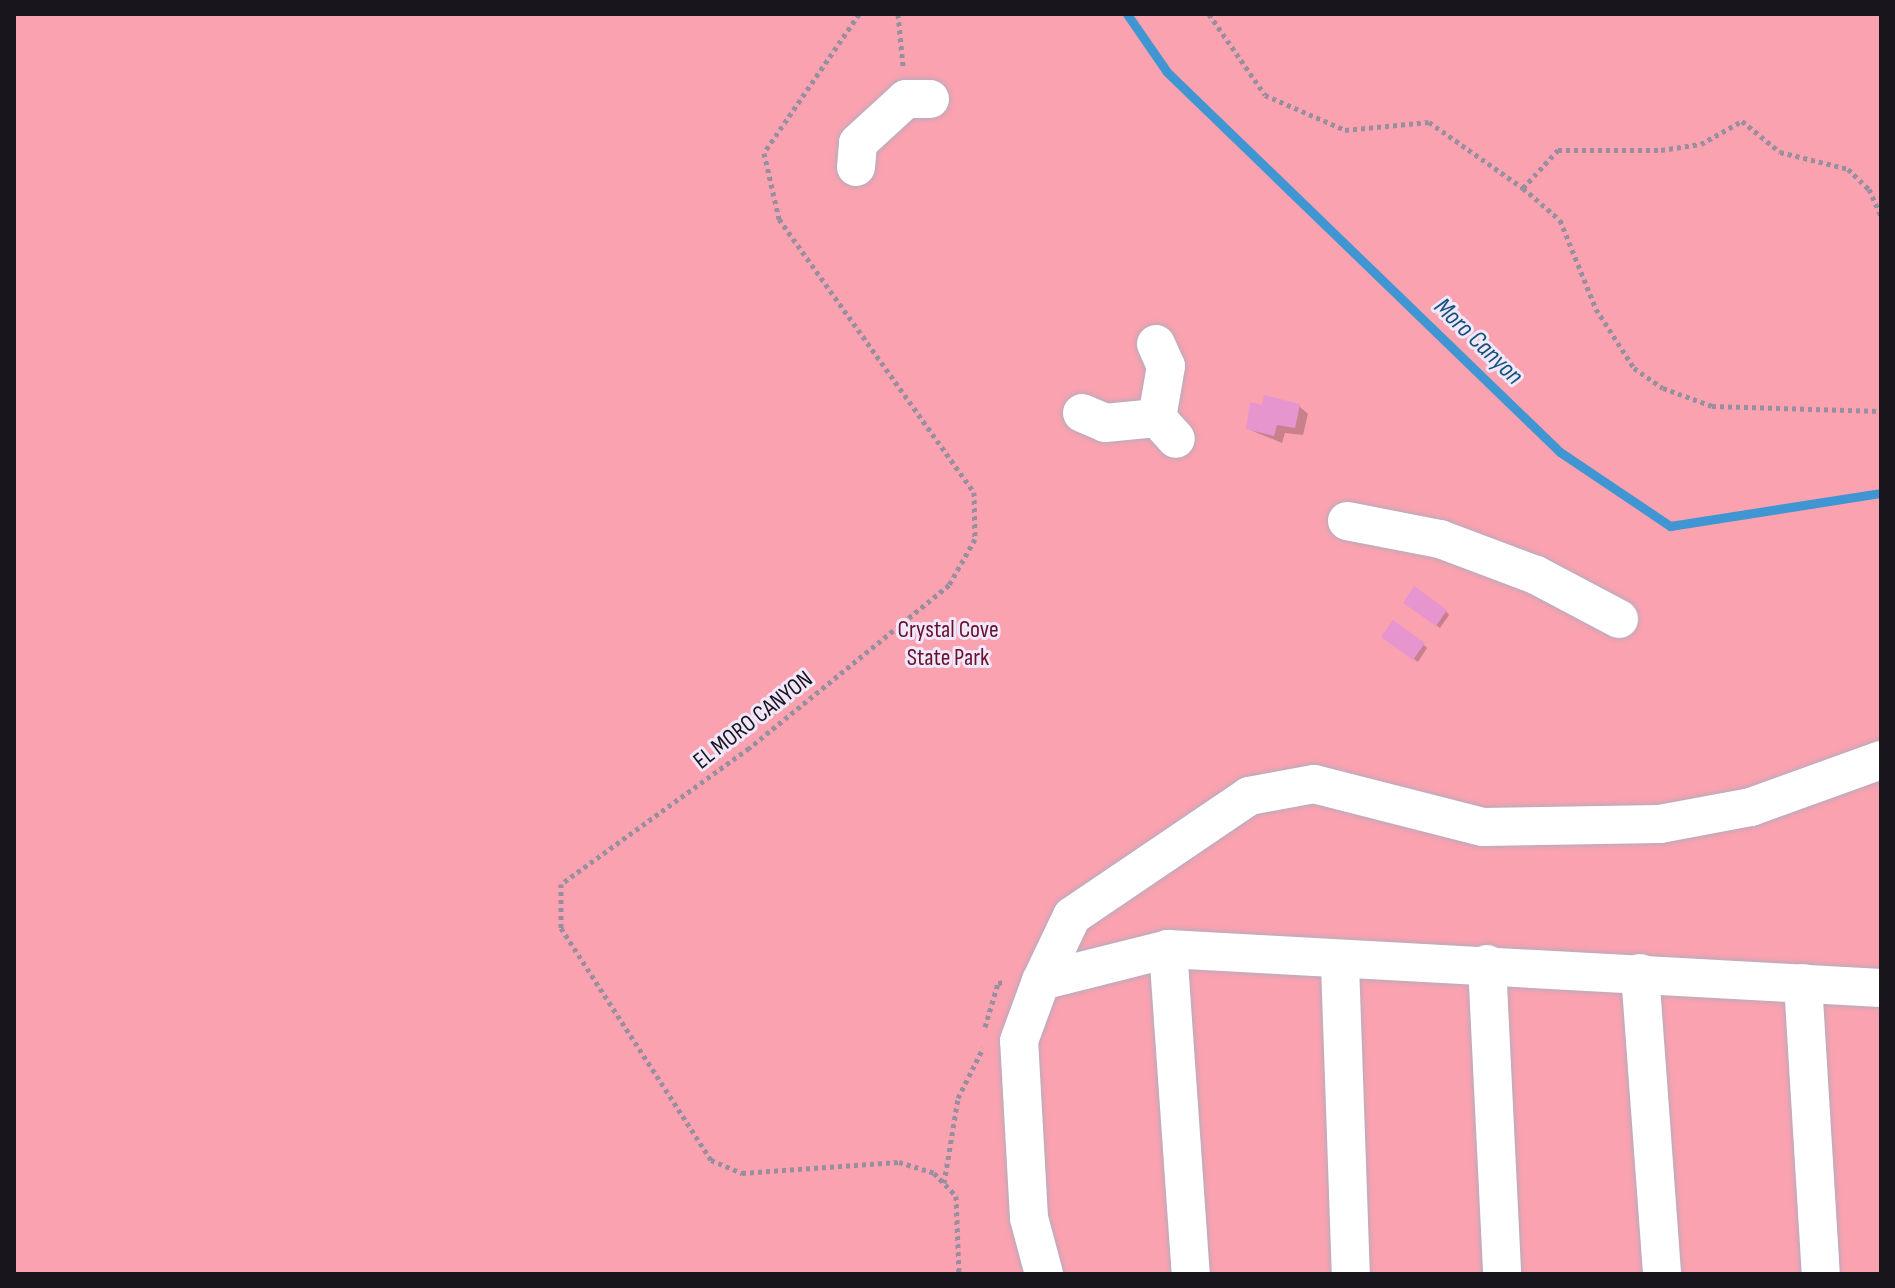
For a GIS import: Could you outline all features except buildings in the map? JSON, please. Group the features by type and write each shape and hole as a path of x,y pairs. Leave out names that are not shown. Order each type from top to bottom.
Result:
{"lane":[{"path":"856,167 858,143 918,99"},
{"path":"1082,413 1105,423 1166,429 1166,366 1156,344"},
{"path":"1347,521 1440,539 1536,575 1619,619"},
{"path":"1044,1274 1029,1218 1019,1041 1041,981 1072,916 1249,796 1284,785 1314,784 1483,827 1561,829 1660,824 1751,807 1881,760"},
{"path":"1041,981 1168,949 1340,964 1487,964 1881,988"},
{"path":"1168,949 1191,1274"},
{"path":"1340,964 1351,1274"},
{"path":"1487,964 1502,1274"},
{"path":"1640,973 1662,1274"},
{"path":"1803,983 1821,1274"}],"path":[{"name":"EL MORO CANYON","path":"859,14 764,153 779,219 974,492 975,539 949,585 749,748 561,884 561,928 711,1160 742,1173 899,1162 944,1184"},
{"path":"898,14 918,99"},
{"path":"1209,14 1265,95 1345,130 1429,122 1523,188 1560,220 1596,309 1634,368 1663,388 1712,406 1881,411"},
{"path":"1523,188 1558,150 1688,146 1742,121 1780,152 1848,169 1869,189 1881,216"},
{"path":"959,1274 956,1196 944,1184 958,1098 985,1046 998,983 1041,981"}],"green space":[{"name":"Crystal Cove State Park","path":"14,14 1881,14 1881,1274 14,1274"}],"waterway":[{"name":"Moro Canyon","path":"1127,14 1167,72 1560,452 1670,526 1881,493"}]}
